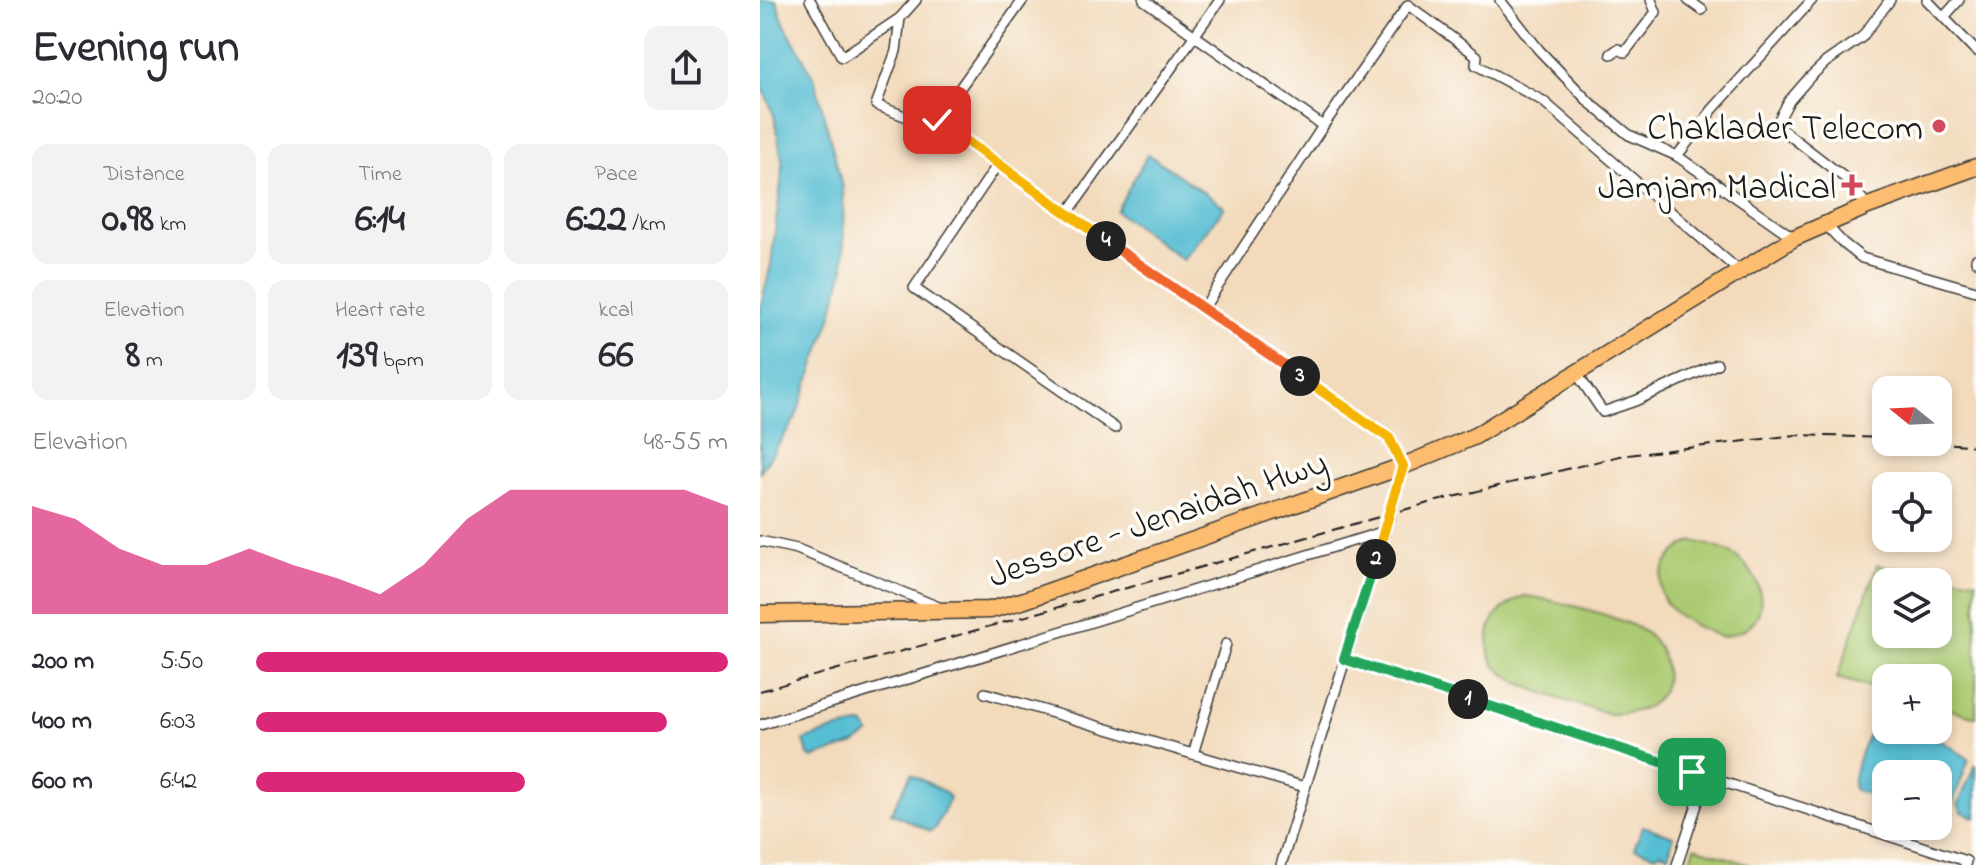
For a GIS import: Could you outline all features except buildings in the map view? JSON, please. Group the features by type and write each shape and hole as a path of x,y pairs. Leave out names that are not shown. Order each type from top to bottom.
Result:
{"highway":[{"name":"Jessore - Jenaidah Hwy","path":"760,614 990,610 1403,466 1475,436 1794,238 1868,206 1976,167"}],"street":[{"path":"810,0 842,57 900,18 916,0"},
{"path":"937,120 1023,0"},
{"path":"1144,0 1323,126"},
{"path":"1067,214 1220,0"},
{"path":"1500,0 1539,50 1590,103 1629,135 1677,156 1794,238"},
{"path":"1611,54 1618,49 1625,52 1656,12 1651,0"},
{"path":"1688,0 1702,10"},
{"path":"1677,156 1713,109 1812,0"},
{"path":"1868,206 1845,178 1776,125 1789,101 1809,78 1862,37 1890,0"},
{"path":"1927,0 1976,51"},
{"path":"1944,17 1959,0"},
{"path":"1203,309 1323,126 1412,3 1477,56 1476,65 1543,101 1738,270"},
{"path":"900,18 896,51 876,105 920,122 937,120 1389,438 1403,466 1281,865"},
{"path":"998,164 914,288 1115,428"},
{"path":"1826,225 1862,258 1976,291"},
{"path":"1577,374 1603,412 1717,364"},
{"path":"760,725 1385,531"},
{"path":"760,541 797,549 952,612"},
{"path":"1193,754 1226,644"},
{"path":"1344,659 1969,864"},
{"path":"985,693 1305,787"},
{"path":"1677,865 1706,777"}],"green space":[{"path":"1694,541 1730,553 1753,575 1758,585 1760,604 1753,622 1745,629 1721,637 1686,621 1667,605 1660,583 1663,570 1676,552"},
{"path":"1952,576 1976,580 1976,717 1952,710 1952,664 1872,664 1872,688 1837,678 1872,579 1872,648 1952,648"},
{"path":"1524,596 1606,615 1647,634 1658,646 1666,671 1660,695 1644,708 1610,714 1545,694 1512,679 1492,660 1488,641 1490,628 1500,611"},
{"path":"1695,847 1750,865 1689,865"}],"water":[{"path":"760,0 776,0 784,23 815,80 843,189 844,268 831,318 795,419 760,472 760,309 771,264 783,166 774,115 760,81"},
{"path":"1148,154 1225,207 1183,260 1116,211"},
{"path":"864,724 870,733 855,744 812,758 808,755 804,740"},
{"path":"1872,731 1872,744 1945,744 1969,759 1952,805 1952,760 1872,760 1872,795 1855,790 1854,778"},
{"path":"1975,765 1976,818 1962,812 1958,805"},
{"path":"911,774 945,792 950,798 935,828 930,831 891,813"},
{"path":"1643,826 1673,836 1669,855 1660,852 1656,855 1634,848"}],"railway":[{"path":"760,691 1425,504 1620,456 1796,435 1872,438"},
{"path":"1952,444 1976,446"}],"place":[{"name":"Chaklader Telecom","path":"1939,126"},
{"name":"Jamjam Madical","path":"1852,185"}],"route":[{"path":"937,120 1389,438 1403,466 1344,659 1692,772"}]}
